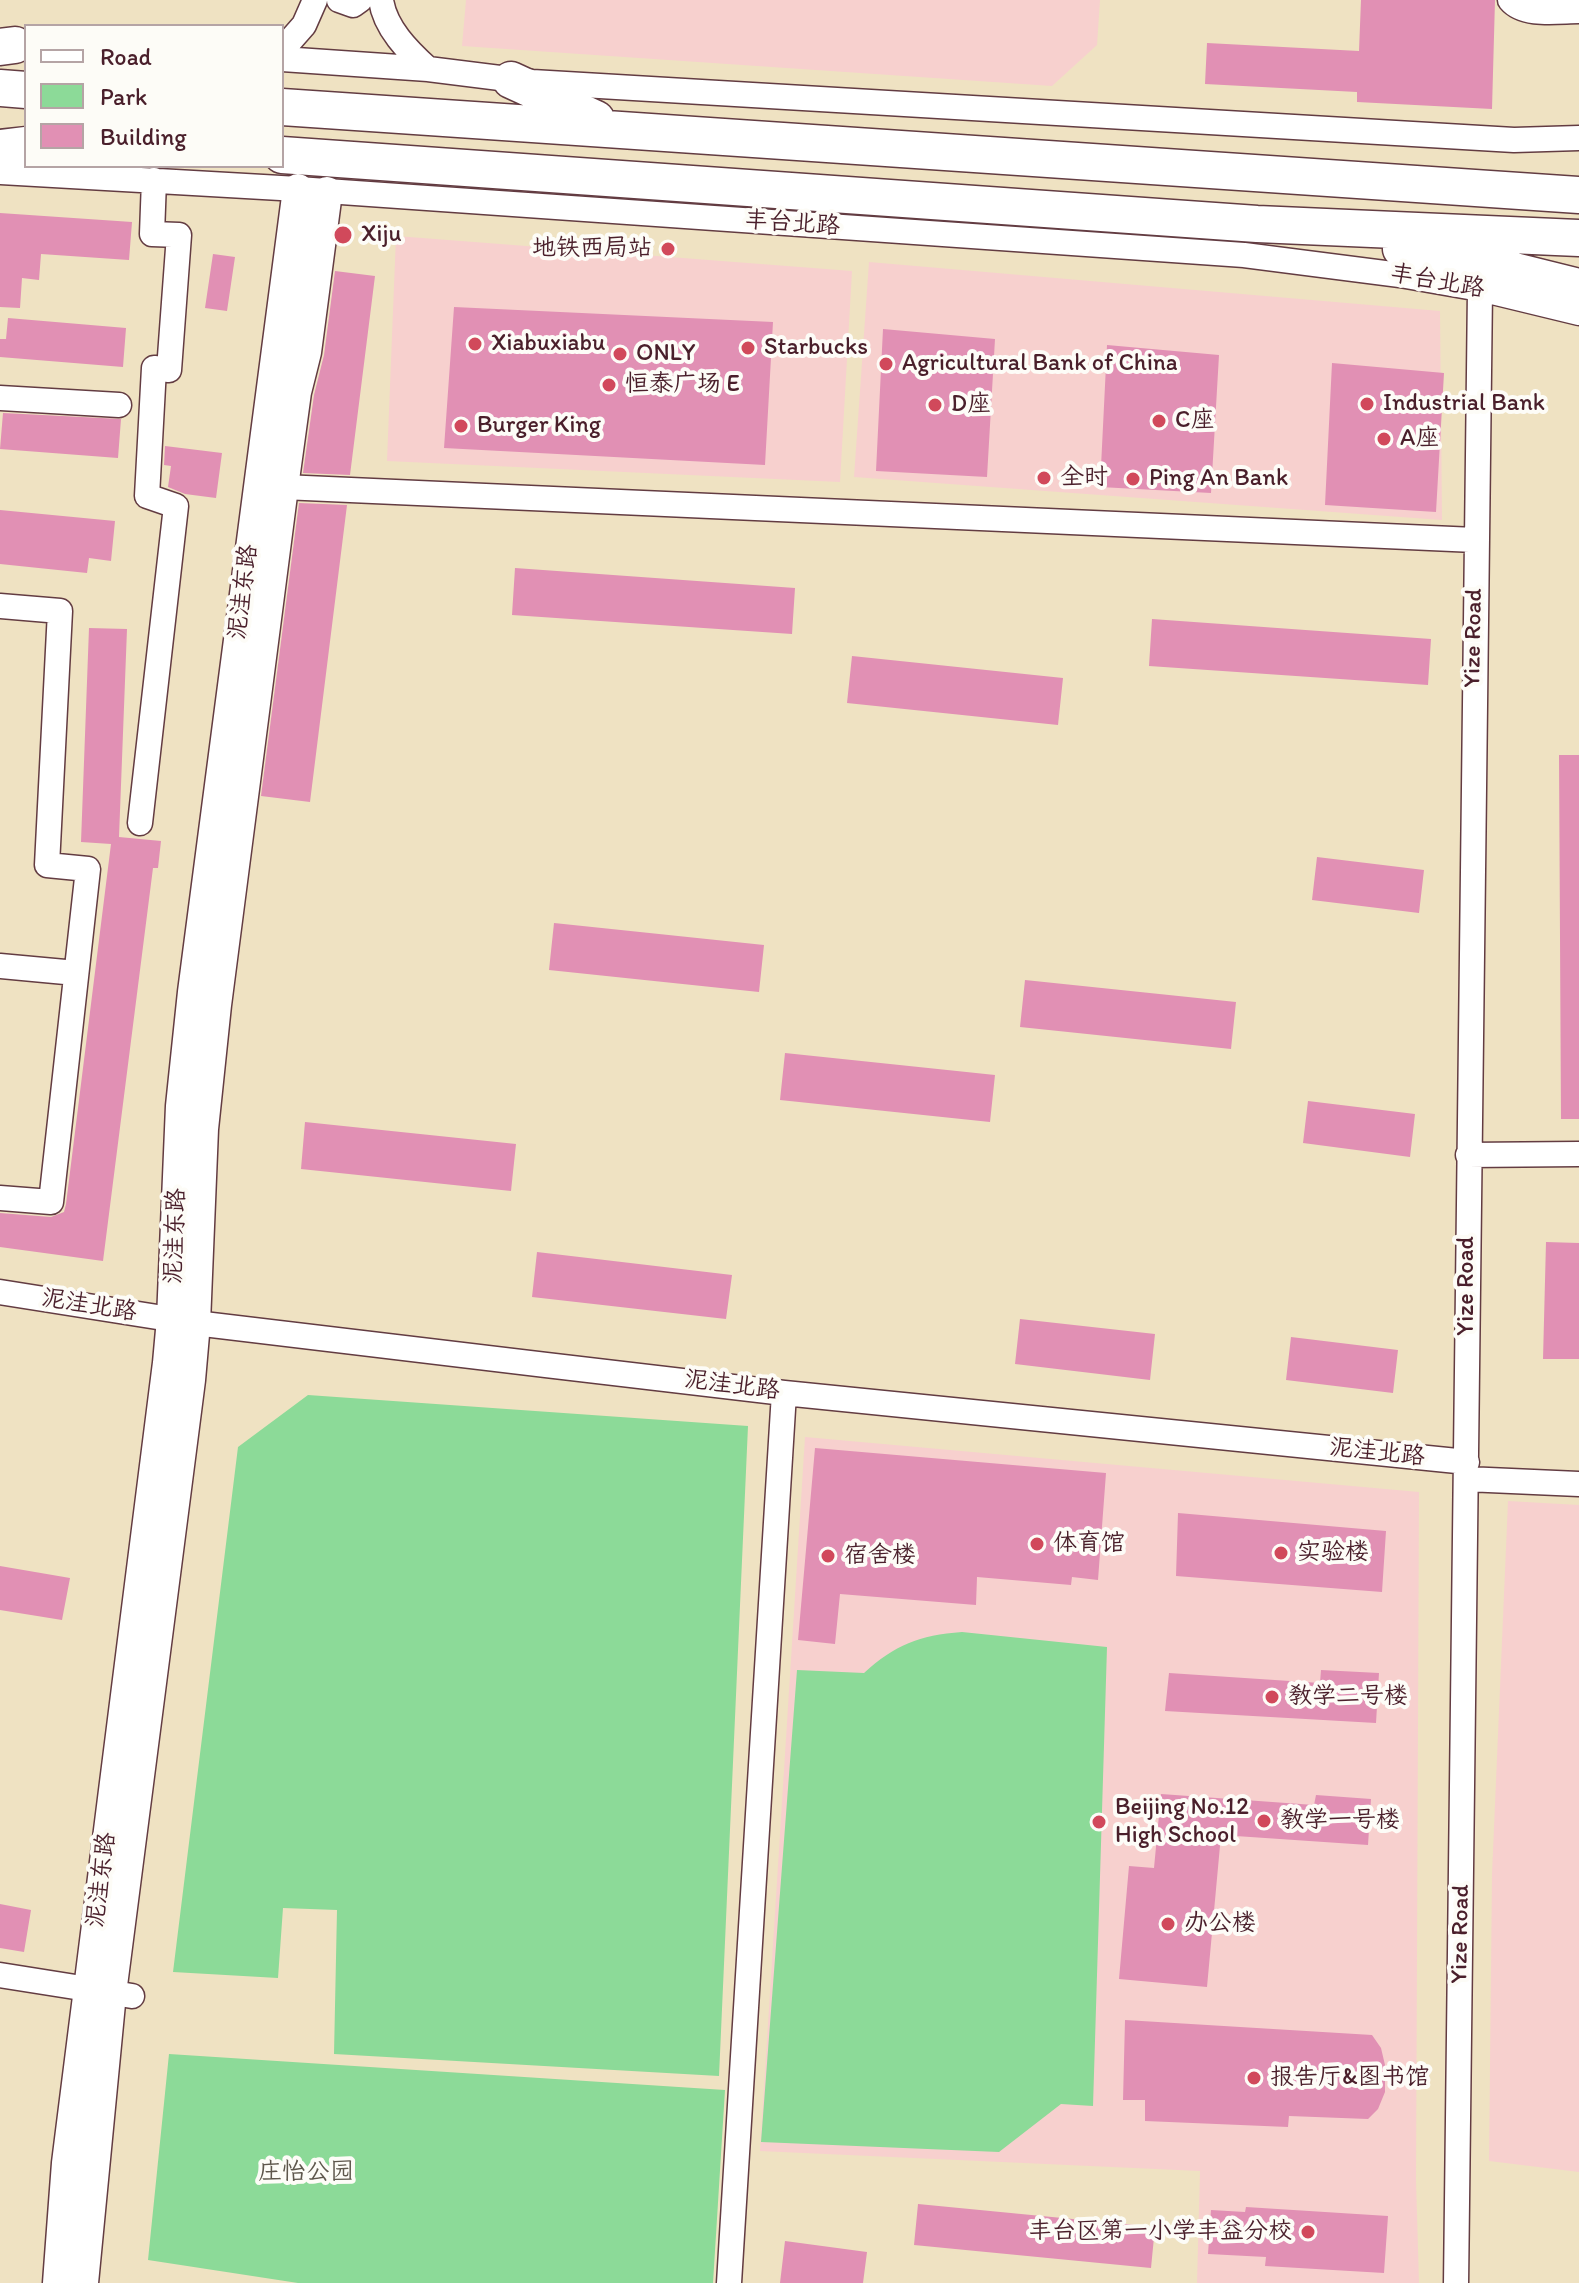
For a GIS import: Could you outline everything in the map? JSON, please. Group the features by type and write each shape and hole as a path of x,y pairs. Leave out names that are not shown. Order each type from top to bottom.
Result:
{"highway":[{"path":"511,80 615,128"},
{"path":"0,88 24,90"},
{"path":"284,107 1579,195"},
{"path":"0,135 24,137"},
{"path":"0,148 24,145"},
{"name":"丰台北路","path":"284,155 1257,224 1579,238"},
{"path":"1463,187 1579,171"},
{"path":"1257,224 1483,276 1579,287"},
{"path":"1483,276 1579,271"}],"main road":[{"name":"泥洼东路","path":"184,1321 181,1106 193,992 289,254 312,191"},
{"name":"泥洼东路","path":"83,2283 110,1993 214,1021 296,392 306,352 312,191"},
{"path":"289,254 304,250 310,257 296,392"},
{"name":"泥洼东路","path":"58,2283 67,2163 110,1993"}],"street":[{"path":"284,48 304,25 315,0"},
{"path":"339,0 353,5 360,0"},
{"path":"381,0 382,12 404,47 428,69"},
{"path":"1510,0 1529,10 1579,11"},
{"path":"284,59 428,69 511,80 1514,140 1579,138"},
{"name":"丰台北路","path":"0,172 1244,255 1400,275 1483,276 1579,313"},
{"path":"140,823 176,506 147,496 154,368 169,370 179,235 152,234 154,180"},
{"name":"Yize Road","path":"1456,2283 1475,540 1483,276"},
{"path":"0,398 119,405"},
{"path":"283,487 1475,540"},
{"path":"0,606 60,611 47,865 88,869 51,1202 0,1198"},
{"path":"0,966 76,973"},
{"path":"1468,1155 1579,1154"},
{"name":"泥洼北路","path":"0,1292 184,1321 1579,1484"},
{"path":"729,2283 784,1393"},
{"path":"0,1975 110,1993"}],"shaded area":[{"path":"466,0 1100,0 1097,45 1052,86 462,46"},
{"path":"396,236 852,271 840,482 387,461"},
{"path":"869,262 1440,311 1442,520 854,477"},
{"name":"Beijing No.12 High School","path":"805,1437 1419,1492 1416,2180 1419,2283 1197,2283 1200,2171 760,2151"},
{"path":"1508,1501 1579,1505 1579,2172 1489,2161 1492,1874"}],"green space":[{"path":"308,1395 748,1426 719,2076 334,2054 337,1910 283,1908 278,1978 173,1972 238,1447"},
{"path":"962,1632 1107,1647 1093,2106 1061,2104 999,2152 761,2142 797,1670 864,1673 886,1655 908,1643"},
{"name":"庄怡公园","path":"169,2054 725,2090 713,2283 298,2283 148,2260"}],"building":[{"path":"1361,0 1495,0 1492,109 1357,102 1357,92 1205,84 1207,43 1359,51"},
{"path":"0,213 132,222 129,260 41,254 39,280 22,278 20,308 0,307"},
{"path":"213,254 235,257 227,311 205,308"},
{"path":"335,271 375,276 350,475 303,473"},
{"name":"恒泰广场 E","path":"454,307 773,322 765,465 444,448"},
{"path":"8,318 126,328 123,367 0,357 0,339 6,339"},
{"name":"D座","path":"883,329 995,339 987,477 876,471"},
{"name":"C座","path":"1107,345 1219,355 1211,493 1100,487"},
{"name":"A座","path":"1332,363 1444,373 1436,512 1325,505"},
{"path":"3,413 121,419 118,458 0,449"},
{"path":"165,446 222,453 216,498 185,494 168,487 171,466 164,465"},
{"path":"299,503 347,505 310,802 261,796"},
{"path":"0,510 115,521 111,561 89,558 87,573 0,564"},
{"path":"515,568 795,588 792,634 512,615"},
{"path":"1152,619 1431,639 1428,685 1149,666"},
{"path":"89,628 127,629 119,837 161,841 158,868 153,868 103,1261 0,1247 0,1213 51,1217 64,1212 66,1204 111,844 81,842"},
{"path":"852,656 1063,678 1058,725 847,703"},
{"path":"1559,755 1579,755 1579,1119 1561,1119"},
{"path":"1317,857 1424,870 1419,913 1312,900"},
{"path":"554,923 764,945 759,992 549,970"},
{"path":"1025,980 1236,1002 1231,1049 1020,1027"},
{"path":"785,1053 995,1075 990,1122 780,1100"},
{"path":"1308,1101 1415,1114 1410,1157 1303,1143"},
{"path":"305,1122 516,1144 511,1191 301,1169"},
{"path":"1546,1242 1579,1243 1579,1359 1543,1359"},
{"path":"537,1252 732,1275 726,1319 532,1297"},
{"path":"1020,1319 1155,1334 1150,1380 1015,1364"},
{"path":"1291,1337 1398,1350 1393,1393 1286,1380"},
{"path":"815,1448 1106,1473 1098,1580 1072,1577 1071,1585 977,1577 976,1605 840,1594 835,1644 798,1640"},
{"name":"实验楼","path":"1178,1513 1386,1531 1382,1592 1176,1576"},
{"path":"0,1566 70,1578 62,1620 0,1610"},
{"name":"教学二号楼","path":"1321,1670 1379,1673 1376,1723 1165,1711 1169,1673 1320,1683"},
{"path":"1161,1794 1314,1805 1316,1795 1371,1799 1368,1845 1221,1835 1207,1987 1119,1979 1129,1866 1154,1868"},
{"path":"0,1904 31,1910 24,1952 0,1948"},
{"name":"报告厅&图书馆","path":"1125,2020 1372,2035 1381,2048 1385,2065 1385,2092 1378,2109 1368,2119 1289,2116 1288,2127 1145,2121 1145,2100 1123,2100"},
{"path":"918,2204 1155,2227 1151,2268 914,2245"},
{"path":"1246,2207 1388,2216 1384,2273 1265,2266 1266,2257 1208,2254 1211,2210 1245,2212"},
{"path":"785,2241 867,2252 863,2283 780,2283"}],"place":[{"name":"Xiju","path":"343,235"},
{"name":"地铁西局站","path":"668,249"},
{"name":"Xiabuxiabu","path":"475,344"},
{"name":"Starbucks","path":"748,348"},
{"name":"ONLY","path":"620,354"},
{"name":"Agricultural Bank of China","path":"886,364"},
{"name":"恒泰广场 E","path":"609,385"},
{"name":"Industrial Bank","path":"1367,404"},
{"name":"D座","path":"935,405"},
{"name":"C座","path":"1159,421"},
{"name":"Burger King","path":"461,426"},
{"name":"A座","path":"1384,439"},
{"name":"全时","path":"1044,478"},
{"name":"Ping An Bank","path":"1133,479"},
{"name":"体育馆","path":"1037,1544"},
{"name":"实验楼","path":"1281,1553"},
{"name":"宿舍楼","path":"828,1556"},
{"name":"教学二号楼","path":"1272,1697"},
{"name":"教学一号楼","path":"1264,1821"},
{"name":"Beijing No.12 High School","path":"1099,1822"},
{"name":"办公楼","path":"1168,1924"},
{"name":"报告厅&图书馆","path":"1254,2078"},
{"name":"丰台区第一小学丰益分校","path":"1308,2232"}]}
